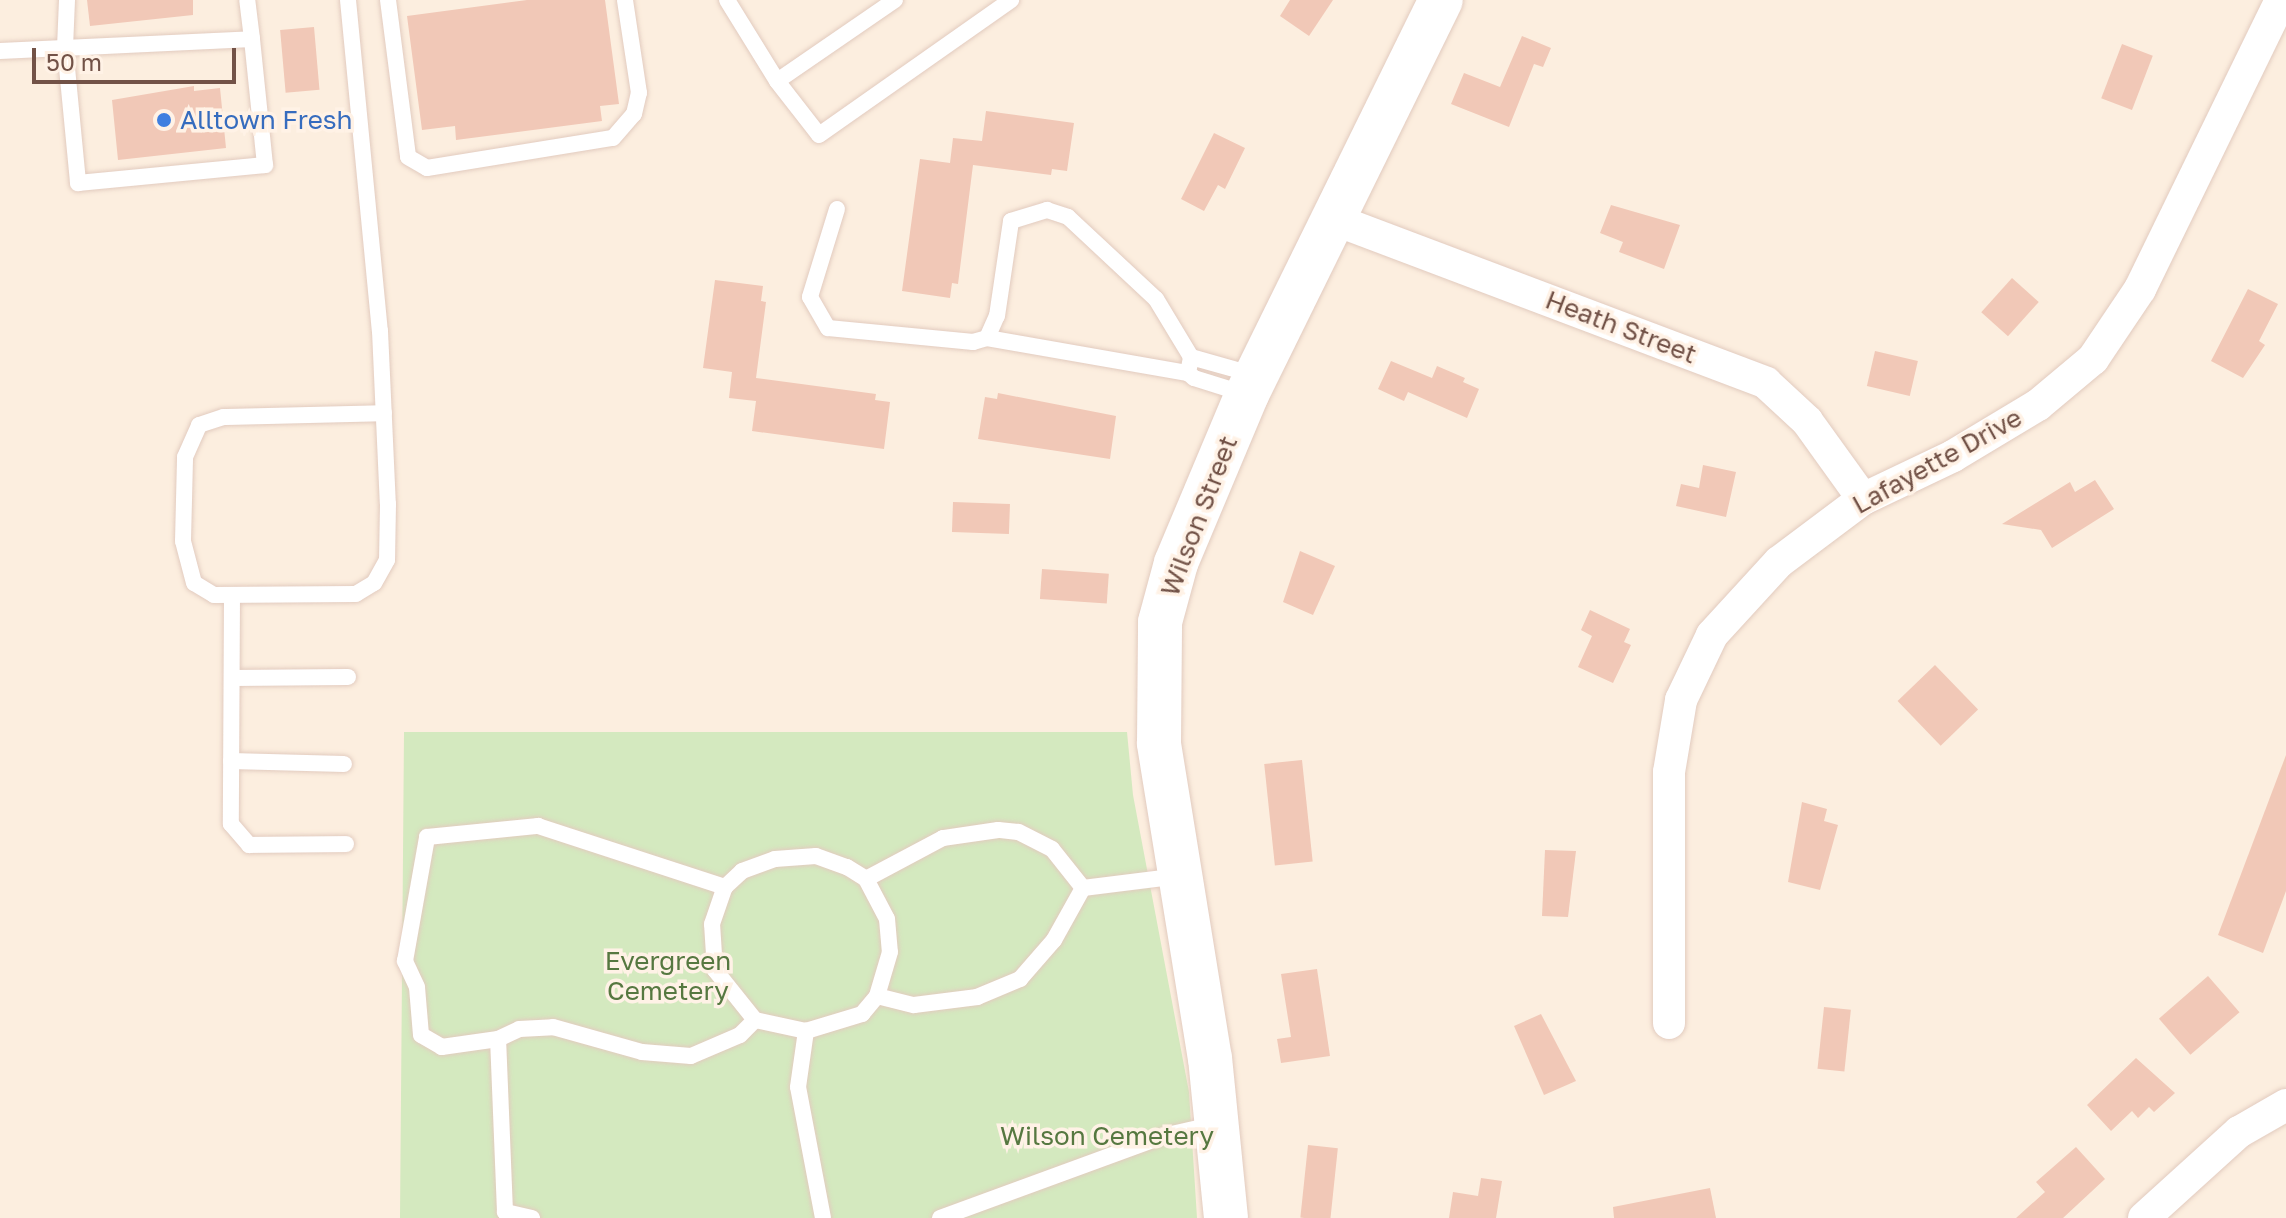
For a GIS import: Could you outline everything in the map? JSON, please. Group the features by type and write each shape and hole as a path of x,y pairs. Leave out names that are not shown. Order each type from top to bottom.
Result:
{"street":[{"name":"Wilson Street","path":"1226,1218 1218,1123 1159,743 1160,622 1176,563 1251,385 1441,0"},
{"name":"Lafayette Drive","path":"1669,1023 1669,772 1681,700 1712,635 1779,562 1863,499 1953,456 2038,405 2093,359 2140,289 2278,6"},
{"name":"Heath Street","path":"1333,219 1766,383 1807,421 1863,499"},
{"path":"2144,1218 2239,1132 2286,1105"}],"lane":[{"path":"67,0 65,47 78,183 265,165 247,0"},
{"path":"348,0 384,413 387,560 374,583 349,595 232,595 201,590 186,565 185,457 199,425 224,417 384,413"},
{"path":"388,0 408,157 427,168 613,138 634,114 639,93 625,0"},
{"path":"727,0 777,81 819,135 1011,0"},
{"path":"777,81 895,0"},
{"path":"0,51 252,39"},
{"path":"837,209 810,297 828,328 973,342 987,338 1190,365 1251,385"},
{"path":"987,338 997,316 1011,221 1047,210 1068,217 1156,299 1190,365"},
{"path":"232,595 231,824 239,838 249,845 346,844"},
{"path":"232,678 348,677"},
{"path":"231,761 344,764"},
{"path":"725,887 538,826 427,837 405,961 417,987 421,1035 442,1047 498,1039 519,1029 553,1027 642,1052 691,1056 740,1035 755,1020"},
{"path":"866,879 943,838 998,830 1018,832 1052,849 1083,888"},
{"path":"794,856 834,861 866,879 883,905 889,934 877,996 862,1014 806,1031 755,1020 715,970 712,924 725,887 759,863 794,856"},
{"path":"1083,888 1181,875"},
{"path":"877,996 894,1003 942,1004 1002,989 1039,960 1083,888"},
{"path":"806,1031 798,1087 823,1218"},
{"path":"498,1039 505,1215 532,1218"},
{"path":"940,1218 1167,1135 1218,1123"}],"green space":[{"name":"Evergreen Cemetery","path":"404,732 1127,732 1133,795 1189,1092 1197,1218 400,1218"}],"building":[{"path":"87,0 193,0 193,15 90,26"},
{"path":"527,0 605,0 619,104 600,106 602,121 456,140 455,126 422,130 407,16"},
{"path":"1290,0 1333,0 1309,36 1280,16"},
{"path":"314,27 319,90 286,93 280,30"},
{"path":"1522,36 1551,48 1543,67 1534,64 1509,127 1451,104 1464,73 1500,87"},
{"path":"2122,44 2153,56 2132,110 2101,98"},
{"path":"194,86 194,91 220,88 226,148 118,160 112,100"},
{"path":"986,111 1074,123 1067,171 1052,169 1051,175 973,165 958,284 952,283 950,298 902,291 920,159 950,163 953,138 982,141"},
{"path":"1214,133 1245,148 1225,189 1218,185 1204,211 1181,199"},
{"path":"1611,205 1680,225 1664,269 1619,252 1623,242 1600,233"},
{"path":"2012,278 2039,302 2008,336 1981,312"},
{"path":"715,280 763,286 761,301 766,302 756,378 876,394 875,400 890,402 884,449 752,431 756,401 729,398 732,372 703,368"},
{"path":"2248,289 2278,304 2259,341 2265,345 2243,378 2211,361"},
{"path":"1875,351 1918,361 1910,396 1867,386"},
{"path":"1391,361 1432,378 1437,366 1465,378 1463,382 1479,389 1467,418 1408,392 1404,401 1378,389"},
{"path":"998,393 1116,416 1110,459 978,439 985,397 997,399"},
{"path":"1703,465 1736,472 1726,517 1676,506 1681,484 1699,488"},
{"path":"2095,480 2114,509 2052,548 2041,530 2002,524 2070,482 2075,492"},
{"path":"953,502 1010,504 1009,534 952,532"},
{"path":"1300,551 1335,566 1313,615 1283,602"},
{"path":"1042,569 1109,574 1107,604 1040,599"},
{"path":"1590,610 1630,629 1624,642 1631,645 1613,683 1578,667 1592,636 1581,630"},
{"path":"1935,665 1978,710 1941,746 1898,701"},
{"path":"2286,755 2286,891 2263,953 2218,935"},
{"path":"1302,760 1313,861 1275,865 1264,764"},
{"path":"1802,802 1827,809 1824,821 1838,825 1820,890 1788,882"},
{"path":"1545,850 1576,851 1568,917 1542,916"},
{"path":"1317,969 1330,1056 1281,1063 1277,1039 1291,1037 1281,974"},
{"path":"2208,976 2239,1012 2190,1055 2159,1019"},
{"path":"1824,1007 1851,1010 1844,1071 1818,1069"},
{"path":"1541,1014 1576,1081 1544,1095 1514,1026"},
{"path":"2136,1058 2175,1093 2154,1112 2149,1107 2138,1118 2132,1111 2111,1131 2087,1105"},
{"path":"1308,1145 1338,1148 1330,1218 1300,1218"},
{"path":"2076,1147 2105,1179 2063,1218 2016,1218 2045,1192 2036,1182"},
{"path":"1481,1178 1502,1181 1496,1218 1449,1218 1453,1192 1478,1196"},
{"path":"1710,1188 1716,1218 1614,1218 1613,1207"}],"place":[{"name":"Alltown Fresh","path":"164,120"}],"park label":[{"name":"Wilson Cemetery","path":"1107,1136"}]}
